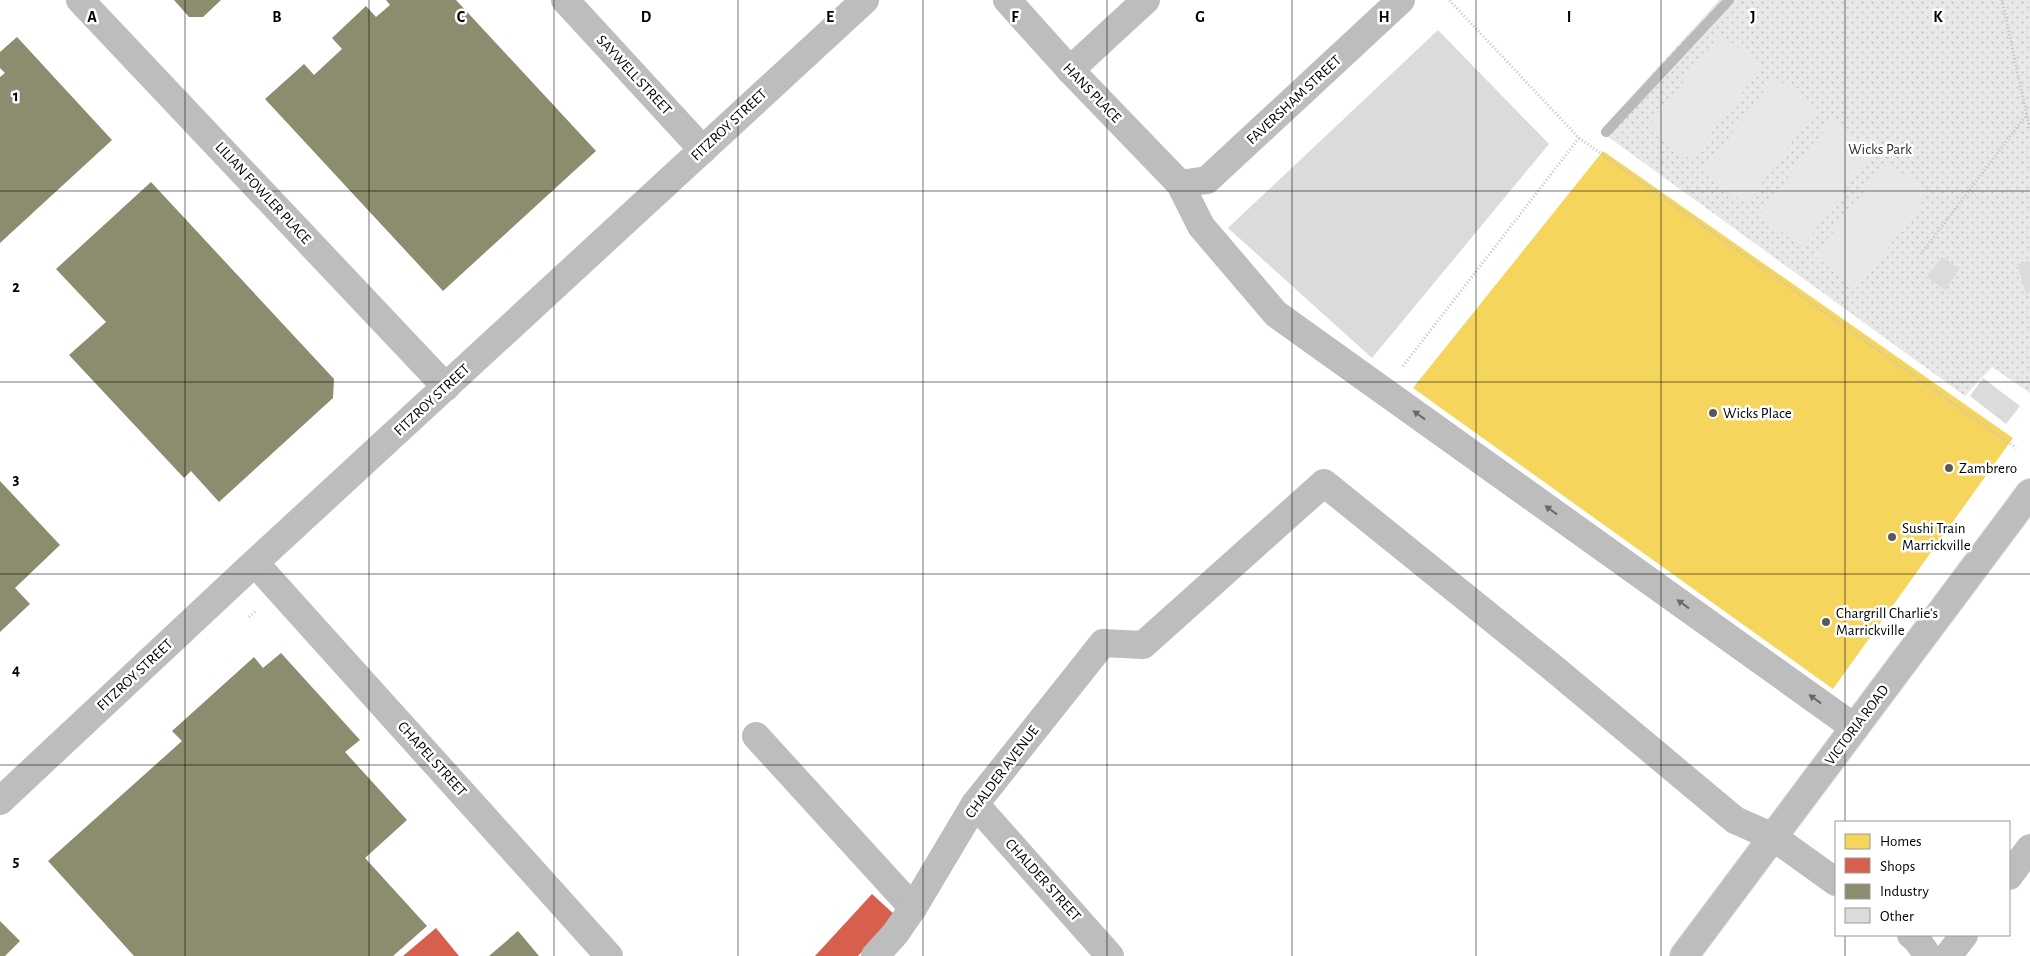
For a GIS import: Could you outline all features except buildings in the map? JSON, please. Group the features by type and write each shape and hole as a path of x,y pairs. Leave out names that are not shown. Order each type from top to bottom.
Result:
{"street":[{"name":"LILIAN FOWLER PLACE","path":"80,0 446,387"},
{"name":"SAYWELL STREET","path":"565,0 703,150"},
{"name":"FITZROY STREET","path":"0,801 865,0"},
{"name":"HANS PLACE","path":"1007,0 1070,70 1180,184 1200,226 1276,314 1855,728"},
{"path":"1070,70 1146,0"},
{"name":"FAVERSHAM STREET","path":"1180,184 1207,180 1401,0"},
{"name":"CHALDER AVENUE","path":"876,956 895,934 913,908 975,804 1103,644 1143,645 1324,483 1552,667 1735,820 1773,837"},
{"name":"VICTORIA ROAD","path":"1684,956 2030,493"},
{"name":"CHAPEL STREET","path":"255,563 609,956"},
{"path":"756,736 913,908"},
{"name":"CHALDER STREET","path":"975,804 1110,956"},
{"path":"1773,837 1835,881"},
{"path":"2010,875 2030,848"},
{"path":"1912,936 1928,956"},
{"path":"1948,956 1963,936"}],"path":[{"path":"1449,0 1578,138 2016,448"},
{"path":"2002,0 2030,130"},
{"path":"1921,254 2026,114"},
{"path":"1384,390 1578,138"}],"green space":[{"name":"Wicks Park","path":"1719,0 2030,0 2030,393 1992,367 1965,396 1600,131"},
{"path":"1720,34 1763,66 1691,160 1648,128"},
{"path":"1775,77 1817,109 1746,204 1703,172"},
{"path":"1832,120 1874,152 1802,247 1760,215"},
{"path":"1887,161 1929,193 1857,288 1815,256"}],"waterway":[{"path":"1606,132 1729,0"}],"place":[{"name":"Wicks Place","path":"1713,413"},
{"name":"Zambrero","path":"1949,468"},
{"name":"Sushi Train Marrickville","path":"1892,537"},
{"name":"Chargrill Charlie's Marrickville","path":"1826,622"}]}
